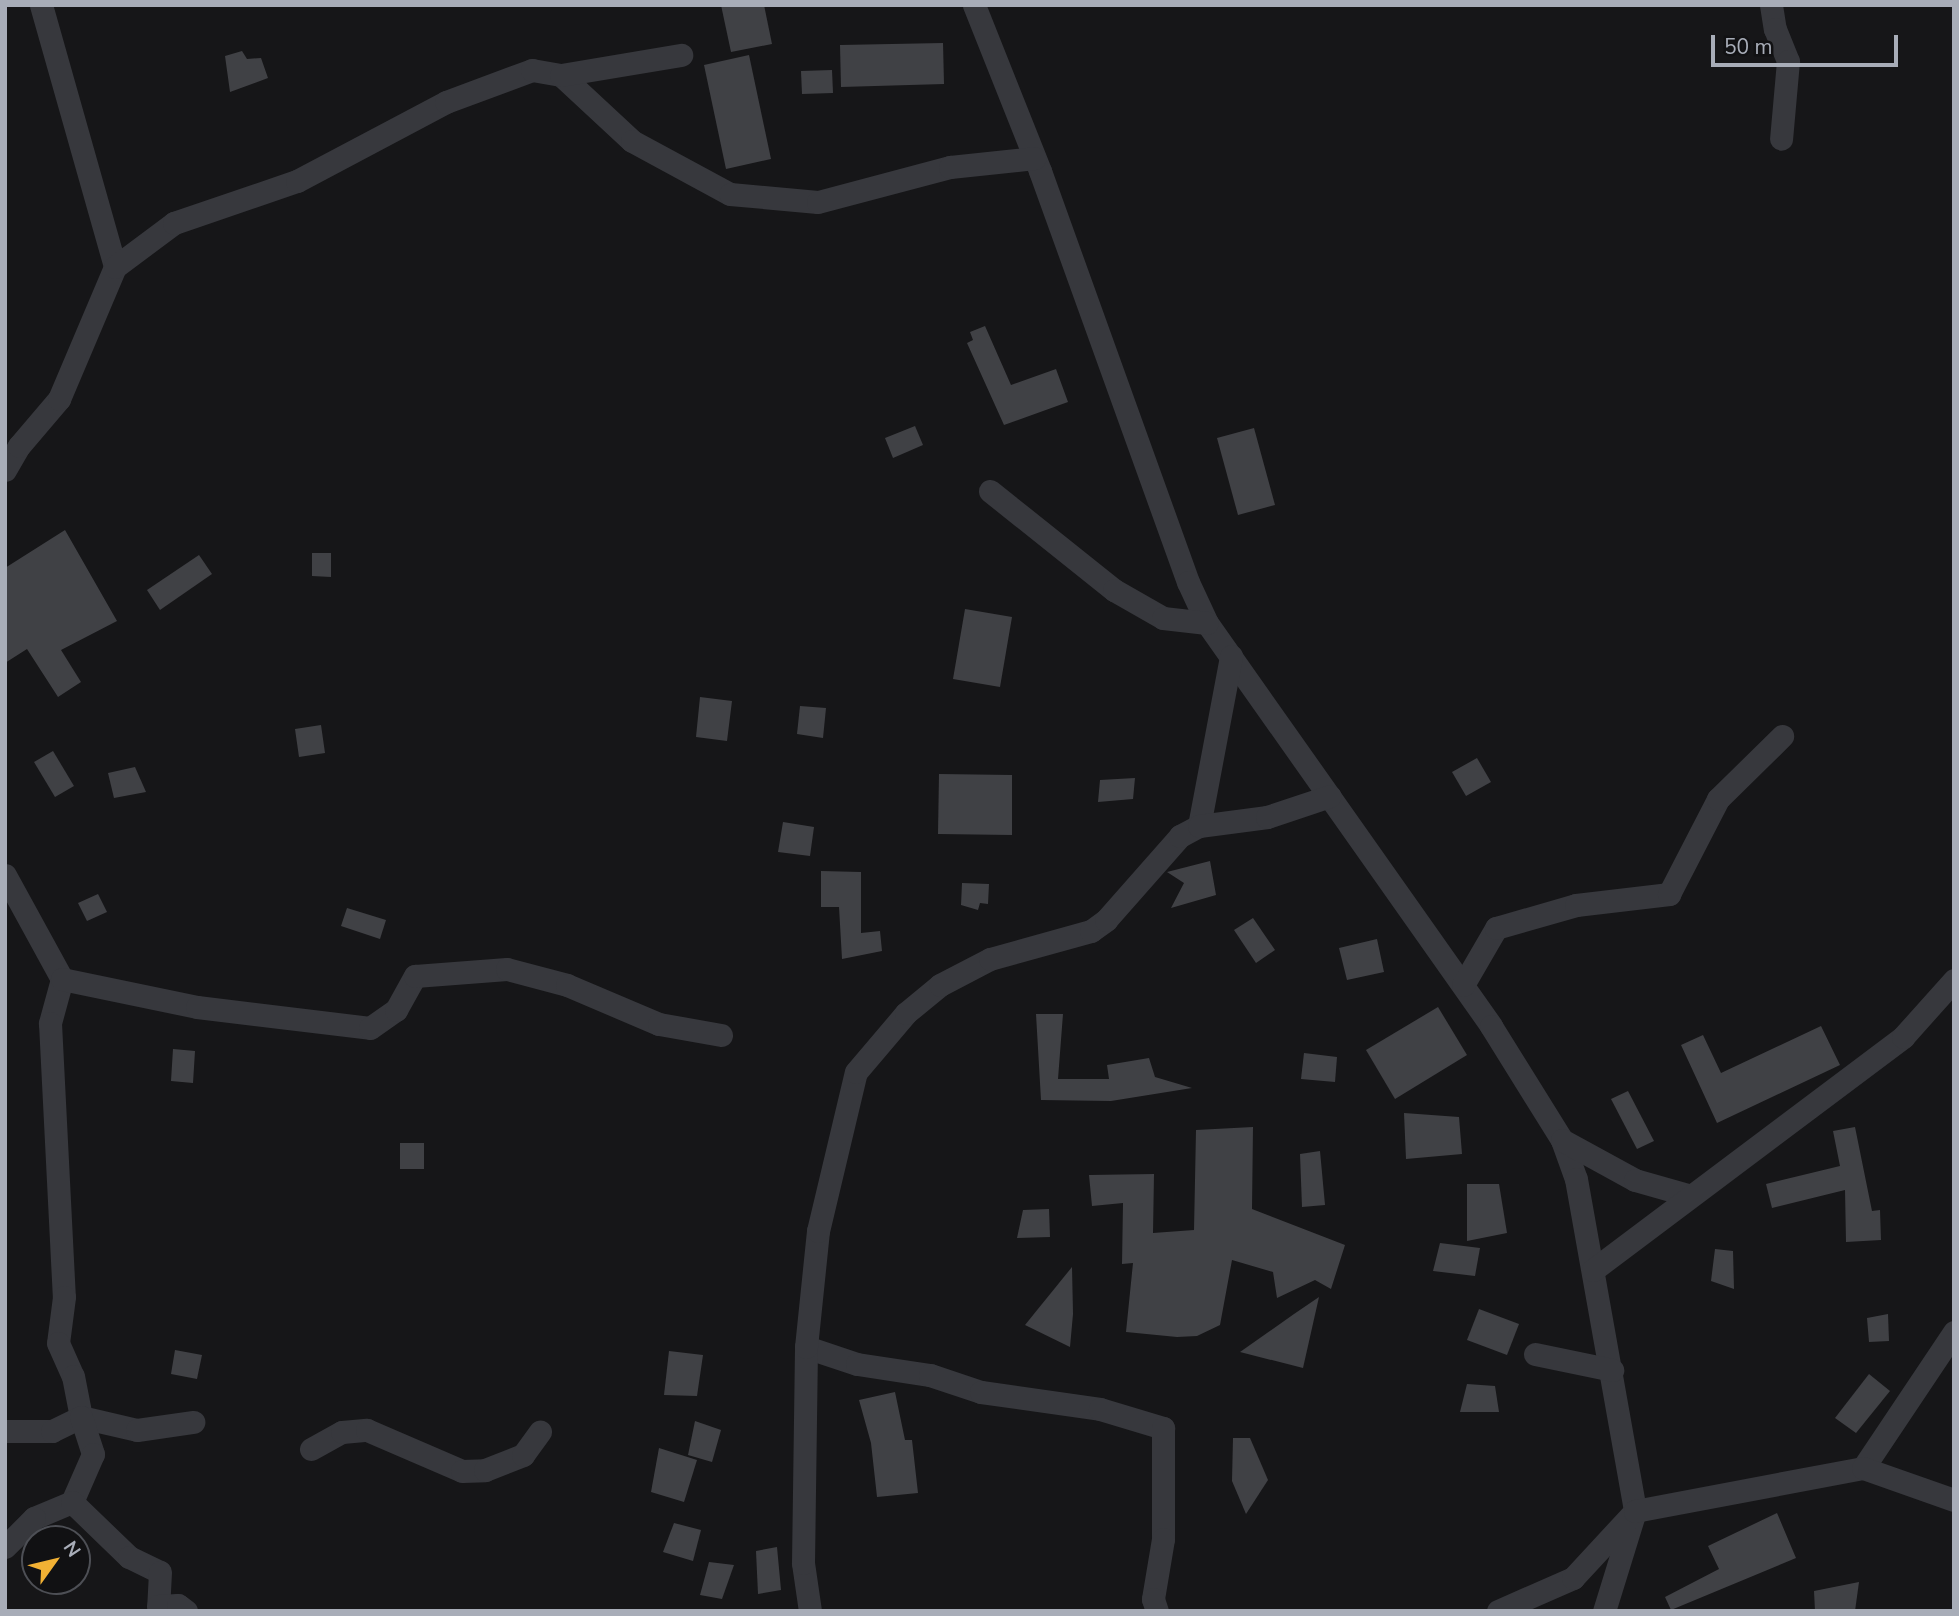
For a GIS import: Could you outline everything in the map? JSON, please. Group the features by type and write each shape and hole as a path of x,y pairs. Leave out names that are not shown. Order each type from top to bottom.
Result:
{"street":[{"path":"41,5 116,267"},
{"path":"974,5 1035,158 1188,582 1207,623 1463,985 1562,1140 1576,1180 1635,1511 1604,1611"},
{"path":"1771,5 1774,29 1788,61 1781,139"},
{"path":"5,470 19,446 59,399 116,267 174,223 298,181 446,102 532,70 561,75 681,55"},
{"path":"561,75 632,141 730,194 818,202 950,167 1035,158"},
{"path":"990,491 1114,590 1163,618 1207,623"},
{"path":"1199,826 1231,656"},
{"path":"1463,985 1496,928 1576,905 1669,894 1718,799 1782,736"},
{"path":"810,1611 803,1563 806,1347 818,1231 856,1072 906,1013 940,985 990,959 1099,926 1181,836 1199,826 1267,817 1329,796"},
{"path":"5,875 62,979 50,1023 64,1297 58,1343 73,1376 81,1417 93,1454 72,1502 34,1518 5,1547"},
{"path":"62,979 197,1007 370,1028 396,1010 415,976 506,969 567,985 659,1024 721,1035"},
{"path":"1593,1270 1648,1231 1688,1195 1903,1037 1954,980"},
{"path":"1562,1140 1635,1180 1688,1195"},
{"path":"1863,1468 1954,1332"},
{"path":"806,1347 857,1364 930,1375 981,1392 1100,1409 1163,1428 1163,1539 1153,1599 1157,1611"},
{"path":"1535,1354 1612,1370"},
{"path":"5,1431 52,1431 81,1417 136,1430 193,1422"},
{"path":"311,1448 342,1432 367,1430 462,1471 485,1469 523,1455 540,1432"},
{"path":"1499,1611 1573,1578 1635,1511 1863,1468 1948,1501"},
{"path":"72,1502 129,1557 160,1572 158,1606 178,1605 186,1611"}],"building":[{"path":"721,5 764,5 772,44 731,52"},
{"path":"943,43 944,84 841,87 840,45"},
{"path":"242,51 247,59 261,58 268,78 230,92 225,56"},
{"path":"749,55 771,159 726,169 704,65"},
{"path":"832,70 833,93 802,94 801,71"},
{"path":"985,326 1011,385 1056,369 1068,402 1004,425 967,343 973,340 970,332"},
{"path":"915,426 923,445 893,458 885,438"},
{"path":"1254,428 1275,505 1238,515 1217,438"},
{"path":"65,530 117,621 61,650 81,682 58,697 27,649 5,663 5,568"},
{"path":"312,553 331,553 331,577 312,576"},
{"path":"199,555 212,574 160,610 147,590"},
{"path":"965,609 1012,617 1000,687 953,679"},
{"path":"700,697 732,701 727,741 696,737"},
{"path":"800,706 826,708 823,738 797,734"},
{"path":"321,725 325,753 299,757 295,729"},
{"path":"53,751 74,786 55,797 34,762"},
{"path":"1477,758 1491,782 1466,796 1452,772"},
{"path":"135,767 146,792 114,798 108,773"},
{"path":"939,774 1012,775 1012,835 938,834"},
{"path":"1135,778 1133,799 1098,802 1100,780"},
{"path":"783,822 814,827 810,856 778,852"},
{"path":"1210,861 1216,895 1171,908 1184,883 1167,872"},
{"path":"821,871 861,872 861,933 880,931 882,951 842,959 839,907 821,907"},
{"path":"962,883 989,884 988,904 980,903 978,910 961,905"},
{"path":"98,894 107,912 87,921 78,903"},
{"path":"347,908 386,920 380,939 341,926"},
{"path":"1253,918 1275,950 1256,963 1234,930"},
{"path":"1377,939 1384,972 1347,980 1339,948"},
{"path":"1438,1007 1467,1055 1395,1099 1366,1050"},
{"path":"1036,1014 1063,1014 1058,1079 1109,1079 1107,1065 1149,1058 1155,1077 1192,1088 1111,1101 1041,1100"},
{"path":"1821,1026 1840,1065 1717,1123 1681,1045 1703,1035 1721,1073"},
{"path":"173,1049 195,1051 193,1083 171,1081"},
{"path":"1304,1053 1337,1057 1335,1082 1301,1079"},
{"path":"1628,1091 1654,1141 1637,1149 1611,1099"},
{"path":"1404,1113 1459,1117 1462,1154 1406,1159"},
{"path":"1253,1127 1252,1209 1345,1245 1331,1289 1315,1280 1277,1298 1273,1272 1232,1260 1220,1325 1197,1336 1177,1337 1126,1332 1133,1263 1122,1264 1123,1203 1092,1206 1089,1175 1154,1174 1153,1233 1194,1230 1196,1130"},
{"path":"1855,1127 1872,1211 1880,1210 1881,1240 1846,1242 1845,1190 1772,1208 1766,1184 1840,1166 1833,1131"},
{"path":"400,1143 424,1143 424,1169 400,1169"},
{"path":"1320,1151 1325,1205 1302,1207 1300,1154"},
{"path":"1467,1184 1499,1184 1507,1233 1467,1241"},
{"path":"1049,1209 1050,1237 1017,1238 1023,1210"},
{"path":"1440,1243 1480,1248 1475,1276 1433,1271"},
{"path":"1715,1249 1733,1251 1734,1289 1711,1281"},
{"path":"1072,1267 1073,1314 1070,1347 1025,1325"},
{"path":"1319,1297 1303,1368 1240,1352 1294,1314"},
{"path":"1479,1309 1519,1324 1507,1355 1467,1340"},
{"path":"1888,1314 1889,1341 1869,1342 1867,1318"},
{"path":"175,1350 202,1355 197,1379 171,1374"},
{"path":"669,1351 703,1355 697,1396 664,1395"},
{"path":"1869,1374 1890,1391 1856,1433 1835,1418"},
{"path":"1467,1384 1495,1386 1499,1412 1460,1412"},
{"path":"895,1392 905,1440 912,1440 918,1493 877,1497 871,1443 859,1400"},
{"path":"695,1421 721,1430 712,1462 688,1455"},
{"path":"1233,1438 1250,1438 1268,1480 1246,1514 1232,1481"},
{"path":"659,1448 697,1460 684,1502 651,1492"},
{"path":"1777,1513 1796,1558 1671,1610 1665,1597 1719,1569 1708,1546"},
{"path":"674,1523 701,1530 693,1561 663,1552"},
{"path":"777,1547 781,1590 758,1594 756,1551"},
{"path":"709,1562 734,1565 722,1599 700,1595"},
{"path":"1859,1582 1855,1611 1815,1611 1814,1591"}]}
